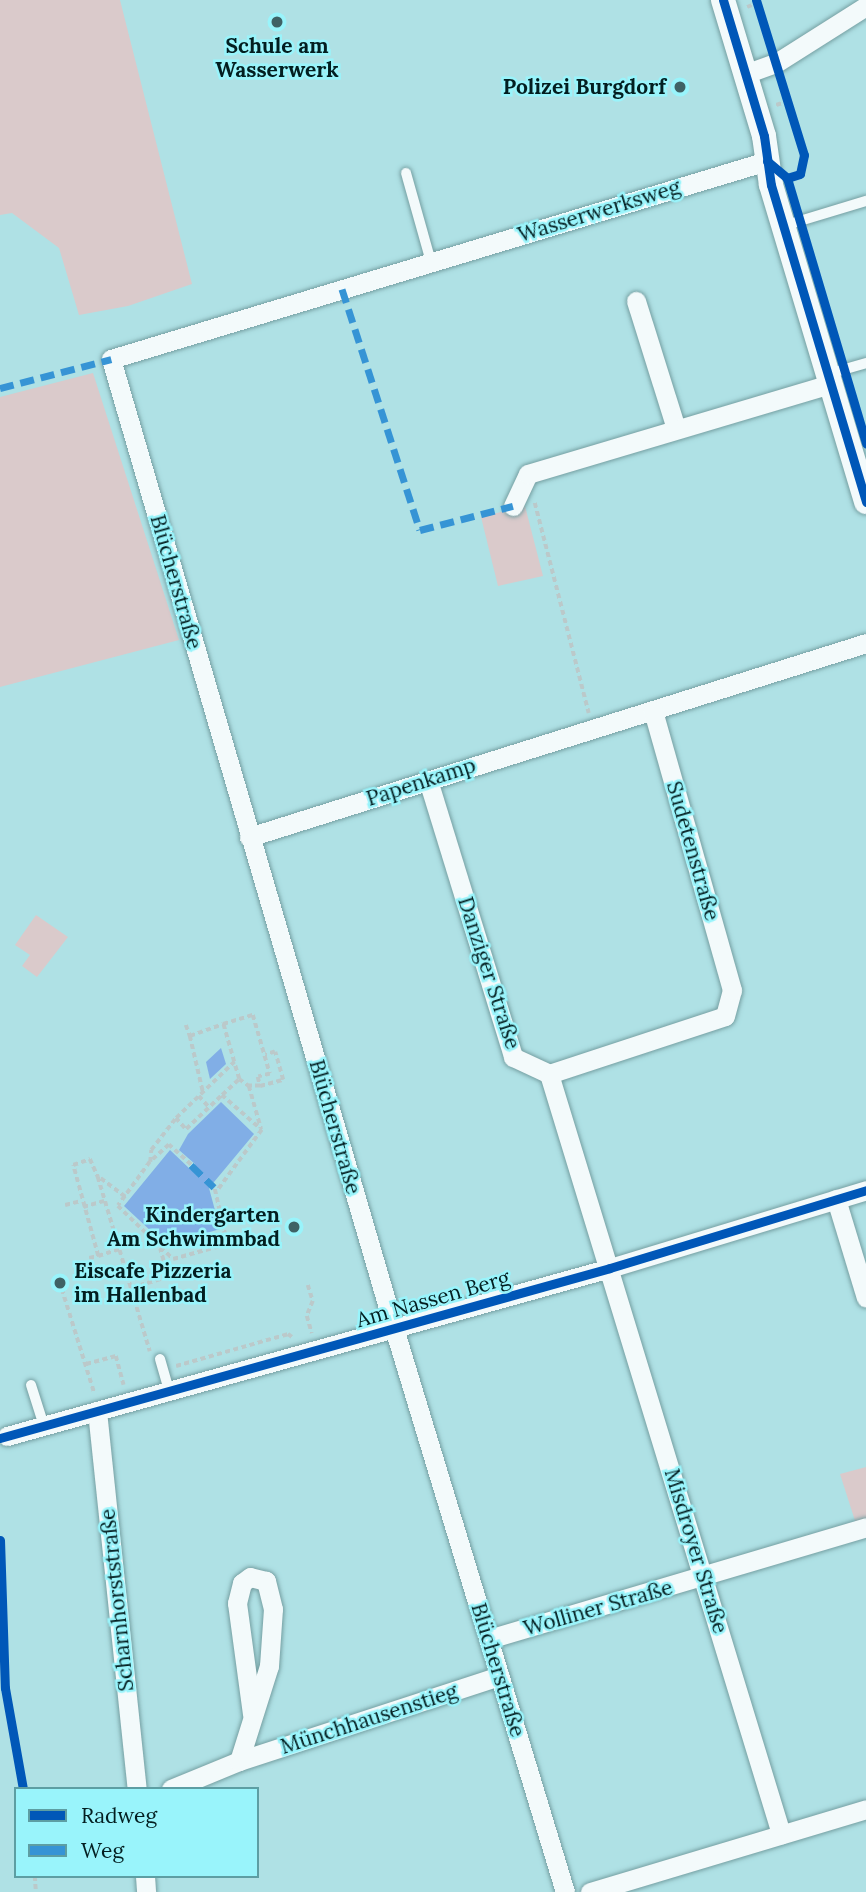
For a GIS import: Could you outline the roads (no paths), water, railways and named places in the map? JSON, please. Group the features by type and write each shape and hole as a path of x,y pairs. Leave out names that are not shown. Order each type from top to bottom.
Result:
{"street":[{"path":"723,0 745,74 783,226 866,502"},
{"path":"745,74 776,63 866,6"},
{"name":"Wasserwerksweg","path":"111,359 767,161"},
{"path":"636,301 676,429"},
{"name":"Blücherstraße","path":"111,359 394,1328 565,1892"},
{"path":"513,506 528,474 829,379"},
{"name":"Papenkamp","path":"249,837 866,643"},
{"name":"Sudetenstraße","path":"549,1074 724,1016 732,990 653,711"},
{"name":"Danziger Straße","path":"428,780 513,1057 549,1074"},
{"path":"549,1074 610,1268"},
{"name":"Am Nassen Berg","path":"7,1436 610,1268 866,1190"},
{"path":"836,1199 866,1298"},
{"name":"Misdroyer Straße","path":"610,1268 781,1834"},
{"name":"Scharnhorststraße","path":"97,1411 137,1787"},
{"name":"Wolliner Straße","path":"489,1639 866,1527"},
{"name":"Münchhausenstieg","path":"239,1761 269,1666 273,1609 266,1581 250,1577 242,1583 237,1603 252,1714"},
{"name":"Münchhausenstieg","path":"176,1787 239,1761 499,1676"},
{"path":"590,1892 866,1809"}],"lane":[{"path":"406,173 431,262"},
{"path":"783,226 866,201"},
{"path":"829,379 866,363"},
{"path":"159,1367 169,1391"},
{"path":"31,1385 44,1426"}],"water":[{"path":"221,1048 226,1064 210,1079 206,1062"},
{"path":"221,1102 254,1134 209,1188 220,1229 166,1245 124,1206 170,1150 191,1170 195,1164 179,1150 188,1134"}],"place":[{"name":"Schule am Wasserwerk","path":"277,22"},
{"name":"Polizei Burgdorf","path":"680,87"},
{"name":"Kindergarten Am Schwimmbad","path":"294,1227"},
{"name":"Eiscafe Pizzeria im Hallenbad","path":"60,1283"}]}
